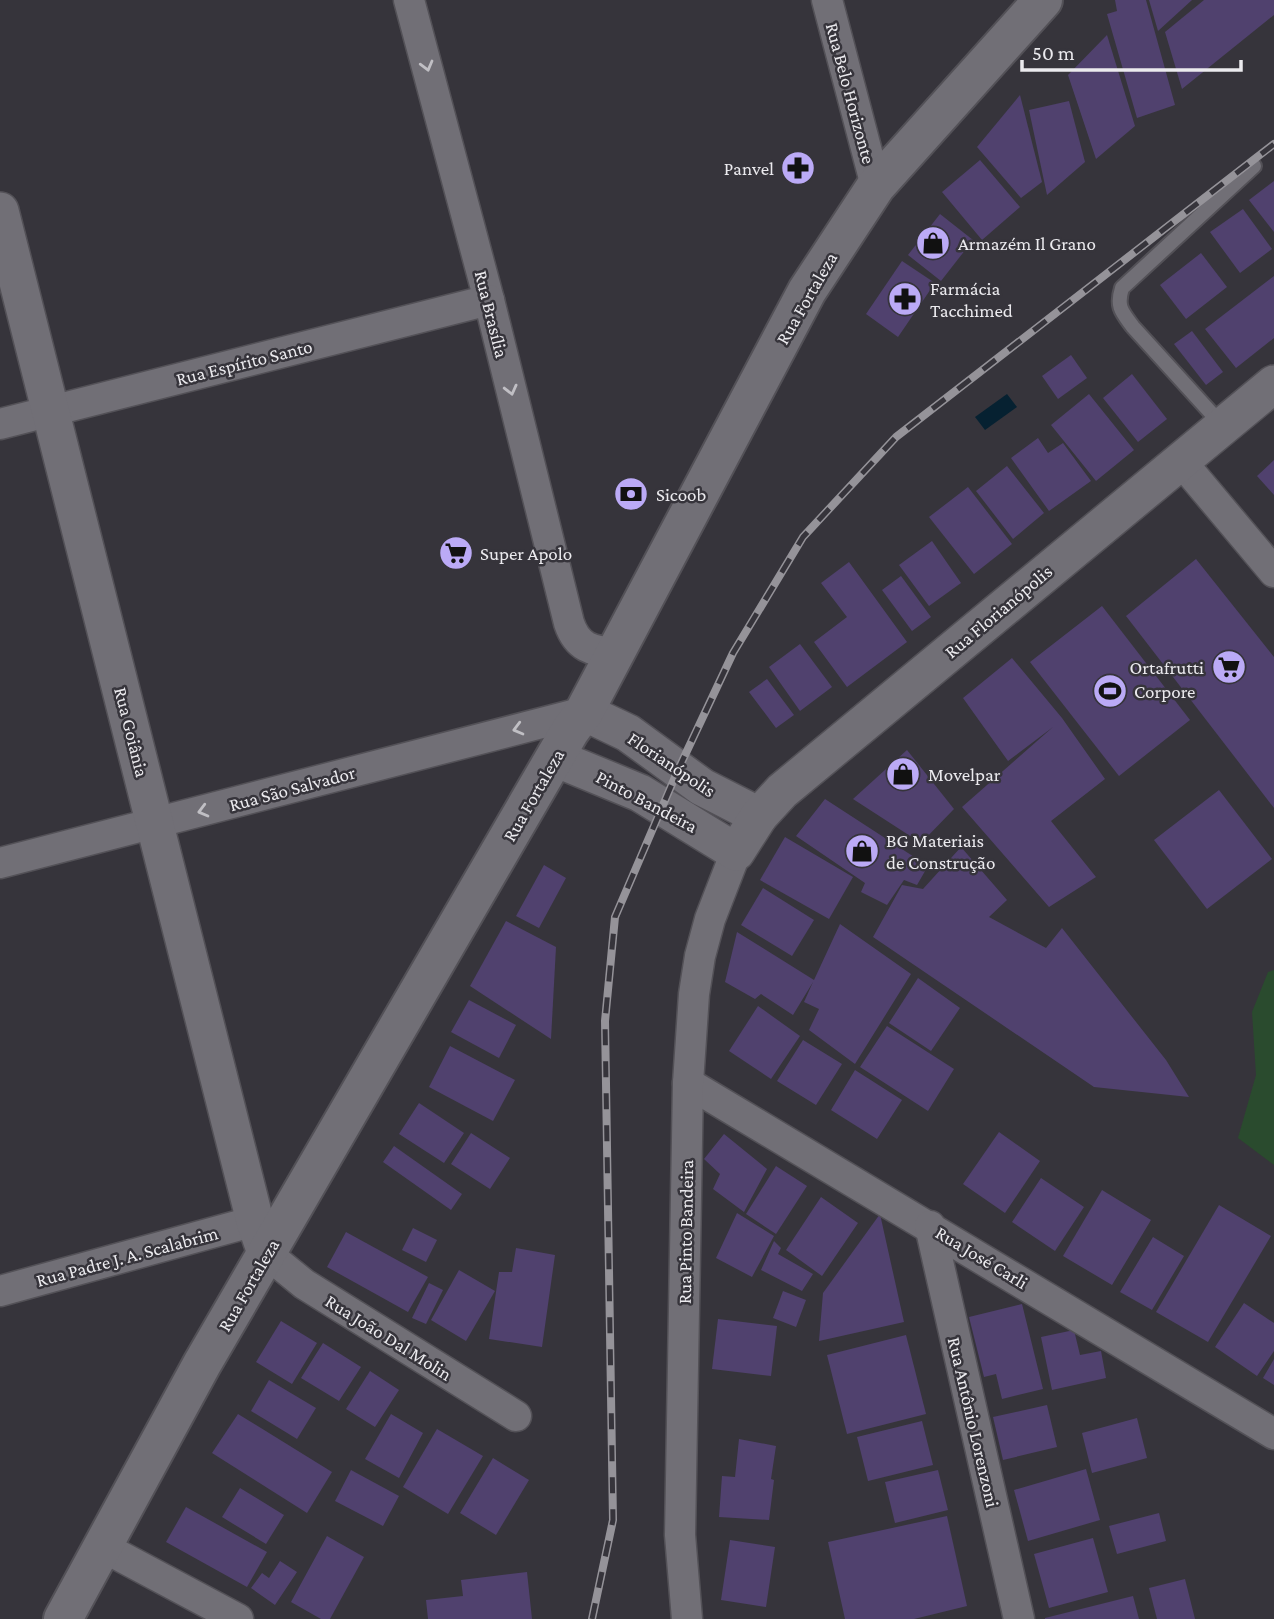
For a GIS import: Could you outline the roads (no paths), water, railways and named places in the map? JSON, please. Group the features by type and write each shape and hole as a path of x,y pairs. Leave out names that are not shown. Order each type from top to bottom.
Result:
{"main road":[{"name":"Rua Fortaleza","path":"63,1619 202,1364 260,1237 587,705 807,291 876,186 1043,0"}],"street":[{"name":"Rua Brasília","path":"409,0 489,300 587,705"},
{"name":"Rua Belo Horizonte","path":"827,0 876,186"},
{"name":"Rua Goiânia","path":"0,211 260,1237"},
{"name":"Rua Espírito Santo","path":"0,424 489,300"},
{"name":"Rua Florianópolis","path":"736,852 759,816 782,791 1274,384"},
{"path":"1180,460 1274,572"},
{"path":"570,629 589,649 595,652 615,652"},
{"name":"Rua São Salvador","path":"0,863 587,705"},
{"name":"Florianópolis","path":"587,705 702,787 759,816"},
{"name":"Pinto Bandeira","path":"555,758 640,793 736,852"},
{"name":"Rua Pinto Bandeira","path":"687,1619 681,1535 688,1083 694,994 700,956 710,919 736,852"},
{"name":"Rua José Carli","path":"688,1083 1274,1434"},
{"name":"Rua Antônio Lorenzoni","path":"930,1226 1019,1619"},
{"name":"Rua Padre J. A. Scalabrim","path":"0,1292 260,1237"},
{"name":"Rua João Dal Molin","path":"260,1237 304,1284 516,1416"},
{"path":"103,1547 238,1619"}],"lane":[{"path":"1223,426 1133,327 1121,312 1118,300 1122,288 1254,166"}],"water":[{"path":"1007,394 1017,407 985,430 975,417"}],"railway":[{"path":"592,1619 613,1520 605,1021 615,917 678,770 733,653 803,537 896,437 1274,144"}],"place":[{"name":"Panvel","path":"798,168"},
{"name":"Armazém Il Grano","path":"933,243"},
{"name":"Farmácia Tacchimed","path":"905,299"},
{"name":"Sicoob","path":"631,494"},
{"name":"Super Apolo","path":"456,553"},
{"name":"Ortafrutti","path":"1229,667"},
{"name":"Corpore","path":"1110,691"},
{"name":"Movelpar","path":"903,774"},
{"name":"BG Materiais de Construção","path":"862,851"}]}
